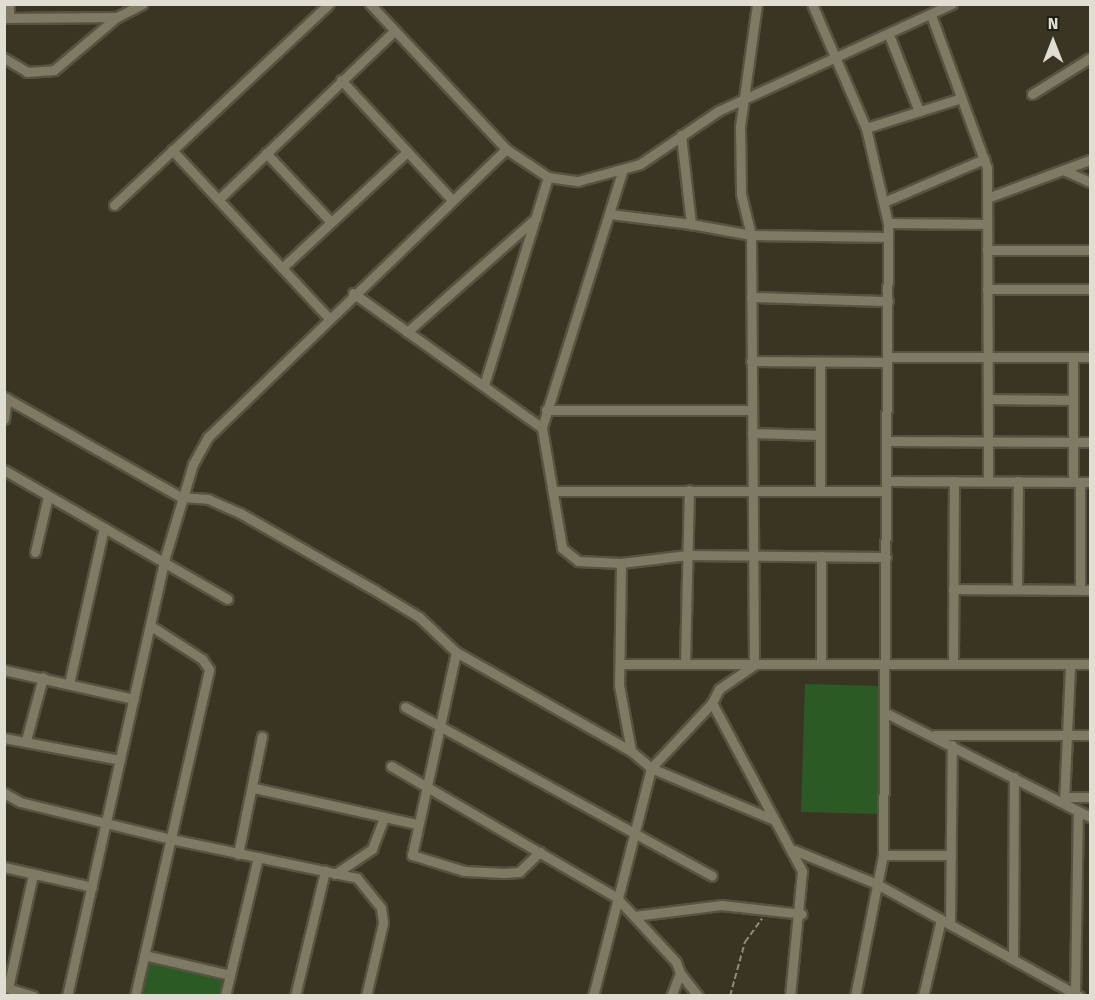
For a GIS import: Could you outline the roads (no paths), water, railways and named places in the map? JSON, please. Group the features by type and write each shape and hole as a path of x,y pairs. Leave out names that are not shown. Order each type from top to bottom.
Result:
{"street":[{"path":"9,4 7,18 117,17"},
{"path":"4,58 27,72 54,70 117,17 142,4"},
{"path":"114,205 328,4"},
{"path":"370,4 506,149 548,177 578,181 622,172 745,98 889,35 952,4"},
{"path":"754,664 751,235 741,194 745,98 757,4"},
{"path":"812,4 839,57 866,128 886,201 888,223 883,855 855,996"},
{"path":"931,15 984,159 987,198 988,481"},
{"path":"219,199 394,31"},
{"path":"889,35 920,111"},
{"path":"1032,94 1090,58"},
{"path":"341,80 452,200"},
{"path":"866,128 961,98"},
{"path":"681,135 691,224"},
{"path":"68,996 164,561 181,497 208,437 328,317 506,149"},
{"path":"172,150 328,317"},
{"path":"282,268 330,221 407,152"},
{"path":"266,153 330,221"},
{"path":"886,201 984,159"},
{"path":"987,198 1090,160"},
{"path":"1063,170 1090,182"},
{"path":"622,172 542,428 556,491 562,548 569,557 621,563 688,555 886,557"},
{"path":"484,385 548,177"},
{"path":"609,214 691,224 751,235 888,237"},
{"path":"407,332 536,217"},
{"path":"888,223 987,224"},
{"path":"987,250 1090,250"},
{"path":"987,289 1090,289"},
{"path":"353,293 542,428"},
{"path":"751,297 888,301"},
{"path":"751,361 820,362 988,357 1090,357"},
{"path":"1072,357 1073,442 1080,590"},
{"path":"820,362 820,491"},
{"path":"4,419 6,397 181,497 208,499 250,519 419,617 456,652 631,751 651,768 772,819"},
{"path":"988,399 1073,400"},
{"path":"546,410 752,410"},
{"path":"752,433 820,435"},
{"path":"886,441 1090,442"},
{"path":"4,470 227,599"},
{"path":"886,481 1090,482"},
{"path":"952,664 954,481"},
{"path":"1017,589 1018,481"},
{"path":"686,664 688,490"},
{"path":"556,491 886,491"},
{"path":"35,552 48,496"},
{"path":"69,684 104,528"},
{"path":"820,664 821,556"},
{"path":"621,563 620,698 631,751"},
{"path":"953,589 1090,590"},
{"path":"135,996 209,669 202,659 151,626"},
{"path":"456,652 412,855 464,871 519,872 540,852"},
{"path":"622,664 1090,664"},
{"path":"593,996 632,831 651,768 712,703 718,689 754,664"},
{"path":"1065,800 1070,664"},
{"path":"4,670 135,699"},
{"path":"26,740 43,677"},
{"path":"712,703 765,795 772,819 794,850 802,871 802,914 790,996"},
{"path":"405,707 441,724 712,876"},
{"path":"884,712 1065,800 1090,817"},
{"path":"932,735 1090,735"},
{"path":"238,854 254,788 262,736"},
{"path":"4,738 26,740 120,760"},
{"path":"923,996 946,922 951,855 952,745"},
{"path":"391,766 616,897 676,962 680,973 698,996"},
{"path":"1013,959 1014,777"},
{"path":"254,788 417,824"},
{"path":"4,792 20,802 171,839 357,878 381,908 383,923 366,996"},
{"path":"1065,800 1090,797"},
{"path":"794,850 877,884 1077,995 1078,811"},
{"path":"295,996 330,872 372,849 384,817"},
{"path":"883,855 951,855"},
{"path":"225,996 258,857"},
{"path":"4,867 92,887"},
{"path":"33,874 6,988 33,996"},
{"path":"634,916 694,905 802,914"},
{"path":"144,956 230,975"},
{"path":"671,996 680,973"}]}
